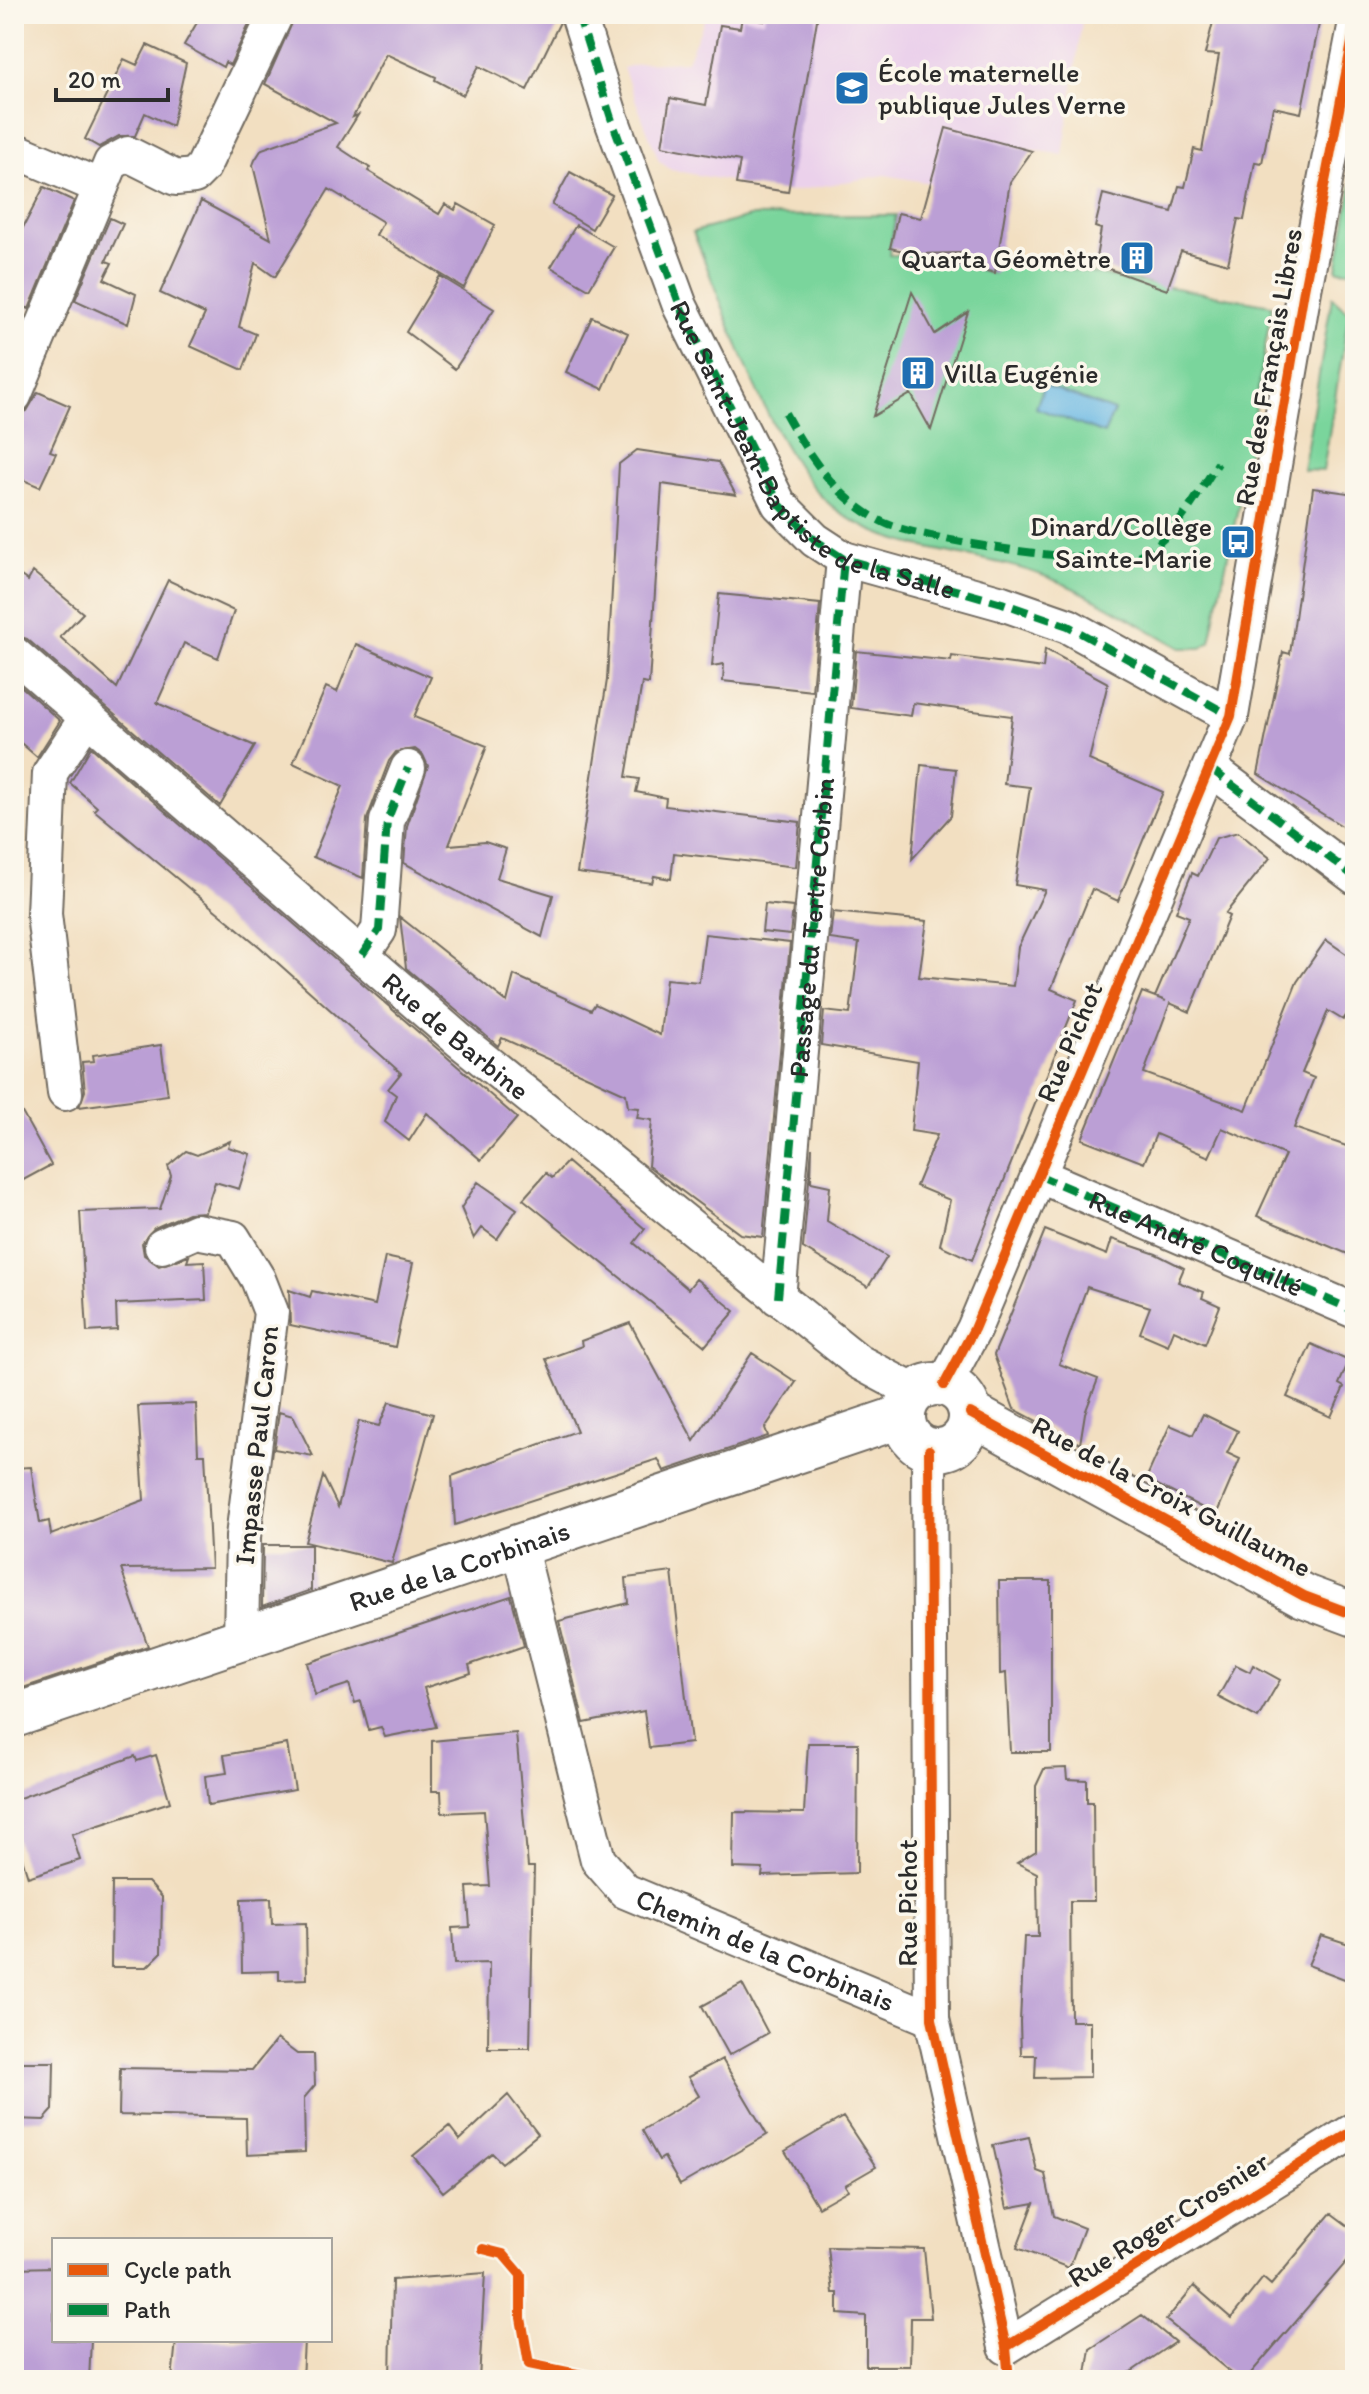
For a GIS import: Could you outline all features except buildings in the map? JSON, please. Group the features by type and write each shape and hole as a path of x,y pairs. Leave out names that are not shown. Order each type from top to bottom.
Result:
{"street":[{"path":"14,396 25,338 111,163 128,154 176,178 194,176 203,167 276,14"},
{"name":"Rue Saint-Jean-Baptiste de la Salle","path":"578,14 611,118 680,306 742,436 779,504 815,540 844,559 1002,603 1068,626 1231,716"},
{"name":"Rue des Français Libres","path":"1231,716 1304,290 1355,27"},
{"path":"14,150 101,187"},
{"name":"Passage du Tertre Corbin","path":"778,1298 844,559"},
{"name":"Rue de Barbine","path":"14,654 459,1040 859,1362 933,1401"},
{"name":"Rue Pichot","path":"933,1401 974,1329 1231,716"},
{"path":"65,1093 44,914 50,773 87,717"},
{"path":"362,955 379,930 387,821 408,768"},
{"path":"1211,769 1355,877"},
{"name":"Rue André Coquillé","path":"1038,1175 1355,1311"},
{"name":"Impasse Paul Caron","path":"162,1246 196,1231 233,1238 258,1279 271,1312 243,1537 241,1639"},
{"path":"929,1450 909,1436 933,1401"},
{"name":"Rue de la Corbinais","path":"14,1716 933,1401"},
{"name":"Rue de la Croix Guillaume","path":"933,1401 1304,1596 1355,1615"},
{"name":"Rue Pichot","path":"929,1450 932,2019 1006,2347"},
{"name":"Chemin de la Corbinais","path":"519,1545 598,1860 625,1891 932,2019"},
{"name":"Rue Roger Crosnier","path":"1006,2347 1355,2130"}],"shaded area":[{"name":"École maternelle publique Jules Verne","path":"707,14 1083,14 1063,155 945,134 931,183 885,175 788,192 671,170 659,161 623,68 641,63 687,61"}],"green space":[{"path":"1355,165 1355,264 1353,271 1337,270"},
{"path":"896,215 889,255 917,255 994,273 998,257 1272,305 1241,493 1210,642 1201,648 1181,648 1098,601 1047,577 898,540 870,529 843,515 820,495 800,470 764,406 693,232 753,216"},
{"path":"1332,297 1349,313 1323,471 1303,470"}],"water":[{"path":"1044,385 1114,411 1104,434 1036,408"}],"marked path":[{"path":"578,14 611,118 680,306 779,504 815,540 844,559 1002,603 1068,626 1231,716"},
{"path":"785,413 827,477 848,499 880,521 937,537 1055,555 1122,558 1140,555 1153,548 1175,527 1218,463"},
{"path":"778,1298 844,559"},
{"path":"362,955 379,930 387,821 408,768"},
{"path":"1211,769 1355,877"},
{"path":"1038,1175 1355,1311"}],"cycle path":[{"path":"944,1385 974,1329 1231,716 1304,290 1355,27"},
{"path":"970,1413 1304,1596 1355,1615"},
{"path":"929,1450 932,2019 1006,2347 1009,2380"},
{"path":"1006,2347 1355,2130"},
{"path":"483,2249 503,2254 521,2275 521,2318 529,2364 606,2380"}],"place":[{"name":"École maternelle publique Jules Verne","path":"852,88"},
{"name":"Quarta Géomètre","path":"1137,258"},
{"name":"Villa Eugénie","path":"918,373"},
{"name":"Dinard/Collège Sainte-Marie","path":"1238,542"}]}
